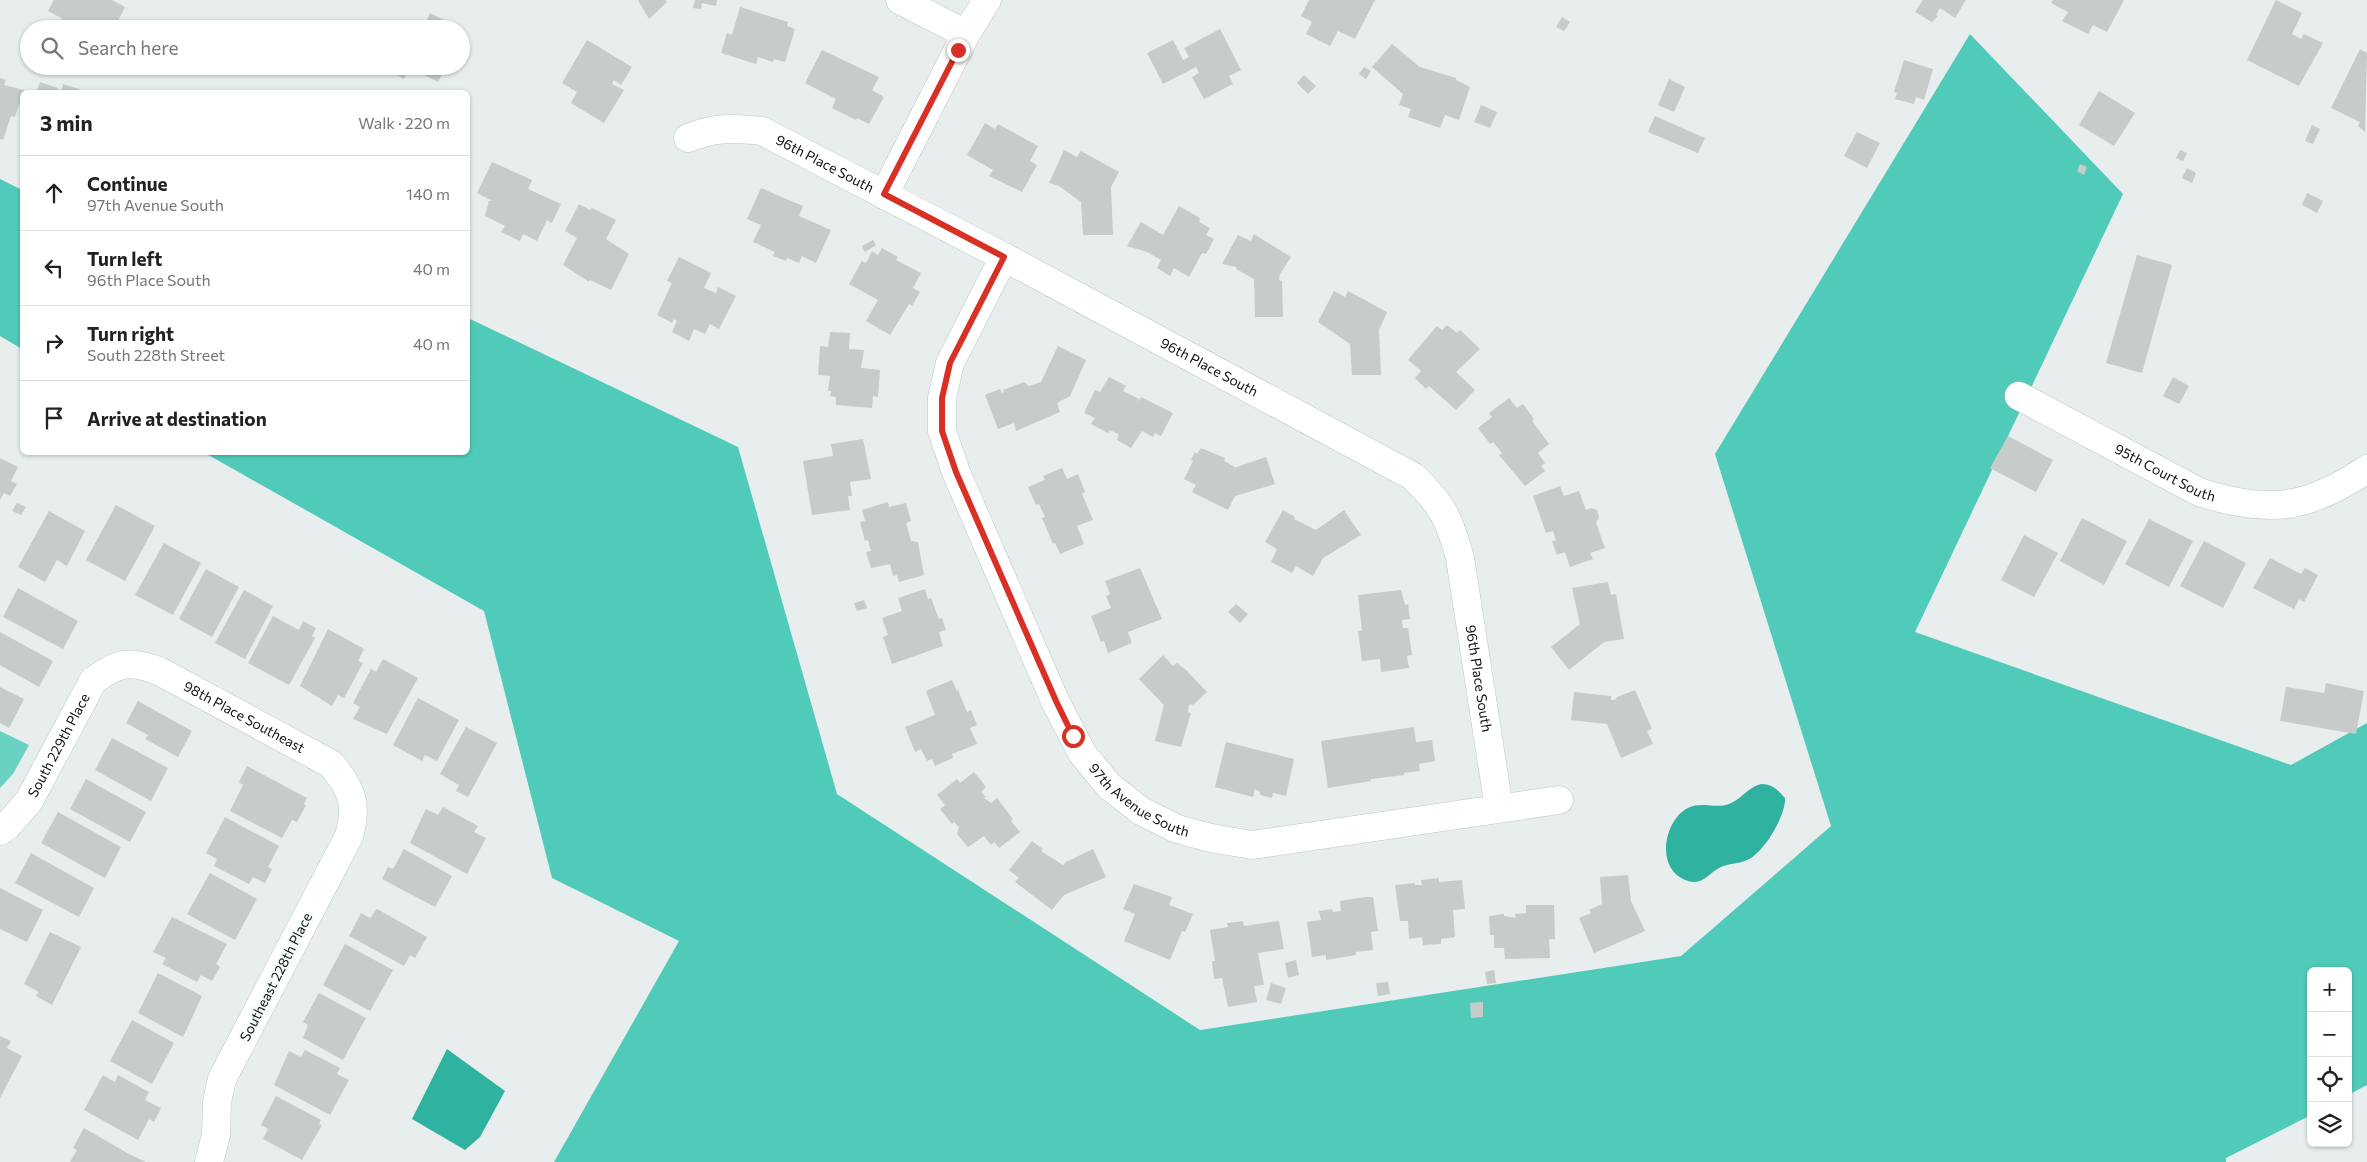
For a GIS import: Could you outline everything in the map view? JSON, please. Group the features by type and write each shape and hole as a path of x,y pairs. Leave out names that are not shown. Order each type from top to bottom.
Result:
{"street":[{"path":"900,0 966,34"},
{"path":"884,194 966,34 986,0"},
{"name":"96th Place South","path":"688,138 707,131 729,128 762,131 1004,257 1414,476 1435,498 1451,524 1460,558 1499,808"},
{"name":"97th Avenue South","path":"1004,257 950,363 942,398 942,431 956,472 1056,701 1082,753 1109,786 1141,811 1177,829 1211,838 1252,845 1559,800"},
{"name":"95th Court South","path":"2019,396 2198,492 2254,506 2285,504 2323,496 2367,469"},
{"name":"98th Place Southeast","path":"120,664 142,665 159,671 331,764 345,781 352,796"},
{"name":"South 229th Place","path":"0,831 7,826 29,801 93,681 108,669 120,664"},
{"name":"Southeast 228th Place","path":"209,1162 216,1135 217,1102 222,1080 349,836 354,818 352,796"}],"shaded area":[{"path":"1970,34 2123,194 1915,632 2291,765 2367,723 2367,1085 2352,1093 2352,967 2307,967 2307,1117 2226,1158 2226,1162 554,1162 679,941 552,878 484,611 209,455 470,455 470,319 738,447 837,794 1200,1030 1681,956 1831,826 1715,454"},
{"path":"0,179 20,189 20,348 0,336"},
{"path":"0,731 29,745 13,774 0,788"},
{"path":"1761,784 1774,788 1785,798 1778,823 1760,850 1747,860 1721,867 1701,881 1691,882 1676,874 1669,865 1666,855 1666,844 1673,823 1680,814 1693,806 1729,804"},
{"path":"447,1049 505,1091 480,1137 465,1150 412,1119"}],"building":[{"path":"54,0 112,0 125,7 118,20 62,20 48,11"},
{"path":"638,0 666,0 667,2 649,19"},
{"path":"695,0 717,0 716,6 702,3 701,9 693,8"},
{"path":"1309,0 1375,0 1355,39 1338,31 1330,46 1306,34 1312,22 1301,16"},
{"path":"1923,0 1966,0 1955,18 1940,8 1936,15 1938,16 1932,22 1915,12"},
{"path":"2053,0 2124,0 2107,32 2093,25 2088,34 2062,21 2068,12 2051,3"},
{"path":"2276,0 2302,13 2292,34 2301,39 2304,34 2323,43 2299,86 2247,60"},
{"path":"740,7 788,22 787,26 795,29 785,62 774,59 773,62 758,57 756,64 721,53 727,33 732,35"},
{"path":"430,13 444,20 427,20"},
{"path":"1562,17 1570,22 1564,31 1556,27"},
{"path":"1220,29 1241,70 1229,76 1233,84 1204,99 1192,77 1199,73 1196,67 1163,84 1147,53 1173,40 1183,60 1189,57 1184,48"},
{"path":"587,40 632,67 621,85 614,80 612,84 624,90 604,123 571,103 577,92 562,83"},
{"path":"1392,44 1420,67 1456,78 1456,80 1470,87 1459,120 1445,115 1440,128 1408,117 1411,109 1399,105 1403,94 1372,67"},
{"path":"2360,49 2367,53 2365,132 2358,126 2360,122 2331,108"},
{"path":"822,50 879,77 872,90 884,97 869,124 832,108 836,99 805,83"},
{"path":"1904,60 1933,69 1924,100 1916,97 1914,104 1895,99 1897,93 1894,92"},
{"path":"1364,67 1371,71 1366,79 1359,74"},
{"path":"396,75 406,75 404,79"},
{"path":"424,75 442,75 438,82"},
{"path":"1304,75 1316,86 1308,94 1297,83"},
{"path":"0,78 6,80 4,85 24,90 20,90 20,102 15,117 11,116 3,140 0,139"},
{"path":"1669,79 1685,87 1674,112 1658,105"},
{"path":"40,82 58,88 57,90 37,90"},
{"path":"63,84 79,90 62,90"},
{"path":"2099,91 2135,113 2114,146 2079,125"},
{"path":"1481,105 1497,112 1490,128 1474,122"},
{"path":"1655,116 1705,138 1698,153 1648,132"},
{"path":"985,123 995,129 998,124 1038,146 1030,161 1037,165 1022,192 989,176 993,170 967,155"},
{"path":"2312,125 2320,129 2313,144 2305,141"},
{"path":"1857,132 1880,143 1867,168 1844,156"},
{"path":"1064,150 1077,157 1081,151 1119,172 1111,187 1113,235 1083,235 1081,202 1059,186 1049,183"},
{"path":"2180,150 2187,153 2183,161 2176,158"},
{"path":"492,162 532,180 528,189 561,204 552,223 547,220 537,241 523,234 520,241 501,232 505,226 485,216 489,201 492,201 477,193"},
{"path":"2080,164 2087,167 2084,175 2077,171"},
{"path":"2187,168 2196,173 2192,183 2182,178"},
{"path":"761,188 803,206 799,216 831,230 816,263 802,256 799,263 787,258 786,261 773,256 775,252 753,242 761,225 747,219"},
{"path":"2307,193 2323,201 2317,213 2302,205"},
{"path":"579,204 616,220 606,239 629,254 611,290 590,280 589,282 563,265 577,238 565,231"},
{"path":"1179,206 1200,218 1199,222 1210,228 1206,235 1214,239 1206,254 1202,253 1189,277 1174,268 1170,276 1157,268 1161,260 1147,252 1127,246 1141,222 1163,235"},
{"path":"1254,234 1291,257 1280,274 1279,280 1282,281 1283,317 1255,317 1254,279 1236,269 1237,267 1222,264 1238,235 1251,241"},
{"path":"873,240 876,245 865,252 862,246"},
{"path":"882,248 898,257 896,260 921,273 913,288 920,292 912,306 909,304 890,335 866,321 878,300 849,284 862,261 866,263 872,251 878,255"},
{"path":"2137,255 2172,265 2142,373 2106,363"},
{"path":"679,257 711,273 704,288 716,293 718,287 736,296 719,329 710,324 705,334 694,329 689,341 672,332 677,321 674,319 672,323 657,315 672,283 667,281"},
{"path":"1334,291 1345,297 1348,291 1387,312 1379,330 1381,375 1352,375 1350,344 1318,322"},
{"path":"1447,325 1457,333 1460,330 1480,349 1456,372 1475,390 1456,410 1429,386 1426,389 1415,378 1421,371 1408,360 1437,326 1442,330"},
{"path":"830,332 850,333 849,349 864,350 861,368 880,370 878,397 873,396 872,408 836,405 836,397 830,396 831,391 828,391 830,376 818,375 820,346 828,347"},
{"path":"1058,346 1086,360 1070,396 1057,403 1060,412 1016,431 1014,423 998,429 985,395 1000,389 1002,393 1004,392 1003,390 1024,382 1029,386 1041,382"},
{"path":"1109,377 1126,386 1123,391 1139,399 1137,403 1141,397 1173,413 1161,436 1155,433 1153,437 1142,431 1131,448 1117,440 1119,435 1116,433 1110,430 1108,433 1091,424 1095,418 1084,413 1095,390 1100,392"},
{"path":"2173,377 2189,386 2179,404 2163,396"},
{"path":"1509,398 1517,408 1523,404 1534,419 1532,421 1549,444 1538,453 1545,463 1541,466 1545,471 1525,486 1499,455 1502,453 1493,442 1490,444 1478,428 1492,417 1489,413"},
{"path":"2008,436 2053,460 2036,492 1990,468"},
{"path":"863,439 871,479 850,482 852,496 848,496 850,510 812,515 803,461 833,456 831,444"},
{"path":"1201,448 1225,458 1224,461 1234,468 1266,457 1275,484 1235,496 1228,510 1192,492 1196,485 1184,479 1193,461 1191,460 1195,452 1197,454"},
{"path":"0,458 18,467 11,481 17,484 10,496 4,493 0,500"},
{"path":"1062,468 1067,479 1078,474 1085,492 1082,494 1093,520 1077,526 1084,544 1060,554 1055,543 1053,544 1042,518 1045,517 1039,504 1036,505 1028,487 1045,480 1043,476"},
{"path":"1560,486 1564,496 1579,491 1586,510 1591,508 1597,510 1599,517 1596,523 1605,548 1590,553 1593,559 1570,567 1565,552 1557,555 1552,541 1556,540 1553,531 1546,533 1533,496"},
{"path":"888,502 889,507 906,503 911,521 906,523 911,541 918,542 924,575 899,582 897,575 893,576 890,564 871,568 866,552 871,551 868,540 865,541 860,522 865,521 862,510"},
{"path":"17,503 26,507 21,515 12,511"},
{"path":"116,505 155,526 125,581 86,560"},
{"path":"1283,510 1295,517 1294,519 1316,530 1344,510 1361,535 1323,558 1313,576 1296,566 1292,573 1271,562 1277,549 1265,542"},
{"path":"49,511 85,531 67,566 57,560 45,582 18,567"},
{"path":"2082,518 2127,541 2104,585 2060,561"},
{"path":"2149,519 2193,541 2169,587 2125,564"},
{"path":"2024,535 2058,553 2034,597 2001,580"},
{"path":"2204,541 2246,563 2223,608 2180,586"},
{"path":"164,543 201,563 173,615 135,595"},
{"path":"2270,558 2301,574 2305,568 2318,575 2304,602 2299,599 2294,609 2253,588"},
{"path":"1140,568 1162,619 1128,632 1132,643 1108,653 1104,641 1101,642 1091,616 1111,608 1106,596 1110,594 1105,581"},
{"path":"206,569 239,587 212,637 179,619"},
{"path":"1608,582 1611,595 1616,594 1624,639 1604,642 1569,670 1551,647 1580,624 1572,588"},
{"path":"18,588 78,621 63,649 3,617"},
{"path":"925,589 928,599 931,598 939,619 942,618 946,630 939,632 943,646 892,664 883,637 888,635 882,618 902,611 898,598"},
{"path":"244,590 273,606 245,659 215,643"},
{"path":"1401,590 1405,605 1408,604 1410,619 1402,620 1403,628 1408,628 1412,655 1407,656 1409,668 1381,672 1380,659 1362,661 1358,631 1362,631 1358,595"},
{"path":"864,600 867,608 857,611 854,603"},
{"path":"1236,604 1248,614 1240,623 1228,612"},
{"path":"273,616 299,630 303,621 316,628 312,636 315,638 289,685 248,663"},
{"path":"328,629 364,649 358,661 363,663 344,698 338,695 332,706 300,686"},
{"path":"0,632 53,661 39,687 0,665"},
{"path":"1163,655 1173,666 1177,663 1187,671 1207,692 1193,705 1189,705 1188,712 1191,713 1181,747 1155,741 1164,705 1139,679"},
{"path":"383,659 418,678 387,734 353,719 360,707 353,703 371,669 376,672"},
{"path":"952,680 967,712 971,710 977,725 970,728 977,744 952,754 953,758 935,766 932,759 927,761 921,749 915,752 905,727 935,715 926,691"},
{"path":"2326,683 2364,691 2356,734 2280,721 2286,687 2324,693"},
{"path":"0,687 24,699 9,728 0,723"},
{"path":"1635,690 1652,729 1647,731 1653,744 1621,758 1607,724 1571,720 1574,692 1611,696 1611,700 1615,700 1617,697"},
{"path":"418,698 459,720 437,761 425,755 422,761 393,745"},
{"path":"138,701 192,731 178,757 145,739 148,735 126,723"},
{"path":"466,727 497,743 468,797 456,791 459,785 440,774"},
{"path":"1414,727 1416,742 1432,740 1435,761 1419,764 1420,771 1328,788 1321,741"},
{"path":"112,738 168,768 151,801 95,770"},
{"path":"1226,742 1294,759 1286,796 1273,793 1272,798 1260,795 1260,792 1255,789 1253,797 1215,787"},
{"path":"247,766 307,798 304,804 306,805 297,822 292,820 282,838 230,811 243,785 239,782"},
{"path":"974,772 986,787 981,792 986,797 984,798 991,803 997,798 1020,832 999,848 994,842 991,845 984,836 968,847 957,834 959,827 954,822 952,824 940,809 945,805 937,795 957,779 960,783"},
{"path":"86,779 146,812 130,842 70,809"},
{"path":"443,807 478,826 474,832 486,838 467,874 410,843 426,809 438,815"},
{"path":"58,812 121,847 105,878 41,843"},
{"path":"225,817 279,846 268,867 272,869 265,883 253,877 249,884 214,866 217,859 206,853"},
{"path":"1032,841 1043,849 1041,851 1063,865 1093,849 1106,877 1064,895 1052,910 1015,882 1019,878 1009,870"},
{"path":"404,849 452,876 435,907 382,879 388,867 393,869"},
{"path":"31,853 94,888 79,917 15,883"},
{"path":"210,873 257,899 235,940 187,914"},
{"path":"1628,875 1631,901 1645,931 1594,953 1579,918 1591,913 1589,910 1602,904 1600,877"},
{"path":"1439,878 1439,882 1462,880 1465,909 1453,910 1455,937 1441,939 1441,944 1423,945 1422,937 1409,939 1408,921 1400,921 1395,885 1415,883 1415,885 1422,885 1421,880"},
{"path":"1134,884 1172,897 1169,905 1193,914 1185,932 1182,931 1170,960 1124,941 1135,914 1123,909"},
{"path":"0,888 43,910 27,942 0,929"},
{"path":"1373,897 1378,931 1371,932 1373,950 1356,952 1356,955 1326,960 1326,955 1312,957 1307,922 1321,920 1319,911 1332,909 1333,912 1341,911 1340,901"},
{"path":"1526,905 1554,905 1555,939 1549,939 1550,958 1505,959 1504,948 1494,948 1494,935 1490,935 1489,916 1504,914 1504,916 1516,918 1515,914 1526,913"},
{"path":"377,909 427,937 415,958 410,955 404,966 349,936 361,913 370,918"},
{"path":"172,917 227,944 216,964 220,967 212,981 201,975 197,982 162,964 166,958 153,952"},
{"path":"1243,921 1244,926 1279,921 1284,949 1258,953 1264,985 1254,986 1257,1002 1228,1007 1222,978 1214,979 1212,961 1215,961 1210,930 1228,927 1227,923"},
{"path":"50,932 81,947 52,1005 36,996 39,992 24,984"},
{"path":"345,944 393,970 370,1011 323,985"},
{"path":"1296,960 1299,975 1288,978 1285,963"},
{"path":"1494,970 1496,983 1487,984 1485,972"},
{"path":"158,973 202,996 183,1037 138,1013"},
{"path":"1388,982 1390,994 1378,996 1376,983"},
{"path":"1271,983 1286,988 1281,1004 1266,1000"},
{"path":"319,993 366,1018 343,1060 303,1038 308,1025 303,1022"},
{"path":"1483,1002 1483,1017 1471,1018 1470,1003"},
{"path":"132,1020 174,1043 152,1084 110,1061"},
{"path":"0,1036 11,1041 7,1048 22,1056 0,1098"},
{"path":"305,1050 340,1068 337,1074 349,1080 330,1115 274,1085 289,1051 301,1057"},
{"path":"103,1075 115,1082 118,1075 149,1092 145,1100 161,1108 154,1122 149,1119 138,1140 84,1110"},
{"path":"276,1096 321,1120 319,1124 322,1125 302,1160 263,1139 268,1129 261,1125"},
{"path":"84,1128 146,1162 70,1162 77,1150 73,1148"}],"route":[{"path":"958,50 884,194 1004,257 950,363 942,398 942,431 956,472 1073,736"}]}
